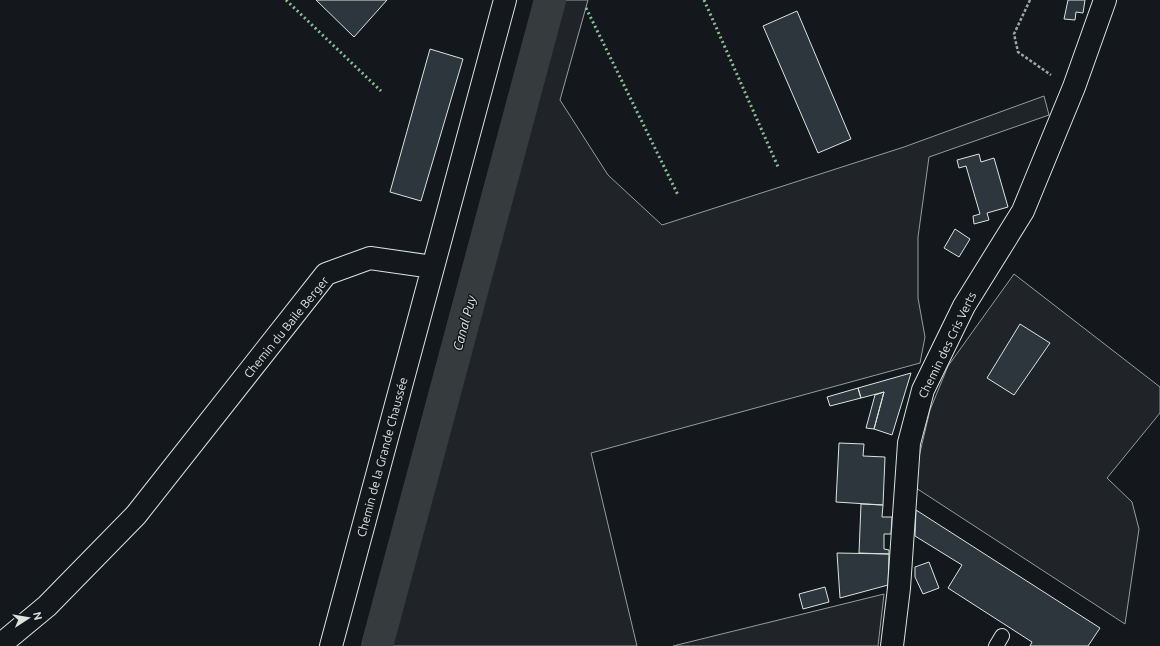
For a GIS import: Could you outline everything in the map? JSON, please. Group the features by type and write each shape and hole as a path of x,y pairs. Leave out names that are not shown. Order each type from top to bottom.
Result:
{"street":[{"path":"433,268 505,0"},
{"name":"Chemin des Cris Verts","path":"892,646 900,588 909,443 923,390 964,306 1024,211 1074,88 1105,0"},
{"name":"Chemin du Baile Berger","path":"0,645 47,606 136,515 326,274 370,258 433,268"},
{"name":"Chemin de la Grande Chaussée","path":"331,646 433,268"}],"path":[{"path":"1030,0 1014,34 1018,52 1043,71 1074,88"}],"shaded area":[{"path":"557,0 588,0 560,100 608,175 662,225 904,147 1044,96 1049,115 929,157 918,237 918,298 925,337 920,363 591,453 637,646 384,646"},
{"path":"1014,274 1160,387 1160,413 1107,478 1132,502 1139,529 1125,624 916,488 918,461 930,410 948,366"},
{"path":"884,594 878,646 673,646"}],"building":[{"path":"316,0 387,0 354,37"},
{"path":"1068,0 1085,0 1083,13 1076,12 1075,20 1064,19"},
{"path":"797,11 851,139 818,153 763,26"},
{"path":"430,49 463,59 421,201 390,192"},
{"path":"979,154 981,162 994,158 1008,207 987,213 989,220 974,224 973,216 980,214 966,166 959,168 957,160"},
{"path":"955,229 970,239 959,257 944,248"},
{"path":"1020,324 1050,343 1014,395 987,378"},
{"path":"911,373 892,435 874,429 884,392 861,398 858,388"},
{"path":"858,388 861,398 830,406 827,397"},
{"path":"884,392 874,429 866,428 875,395"},
{"path":"839,443 864,444 863,456 885,457 883,505 836,502"},
{"path":"861,504 883,505 882,517 892,517 891,534 884,534 884,549 889,550 889,554 859,553"},
{"path":"916,510 1100,628 1088,646 1030,646 1032,642 948,588 962,565 915,536"},
{"path":"837,553 889,554 888,585 840,598"},
{"path":"929,562 939,588 923,594 915,577 915,567"},
{"path":"825,587 829,602 803,609 799,594"}],"waterway":[{"name":"Canal Puy","path":"377,646 550,0"}],"hedge":[{"path":"286,0 381,91"},
{"path":"704,0 779,169"},
{"path":"586,8 678,195"}]}
